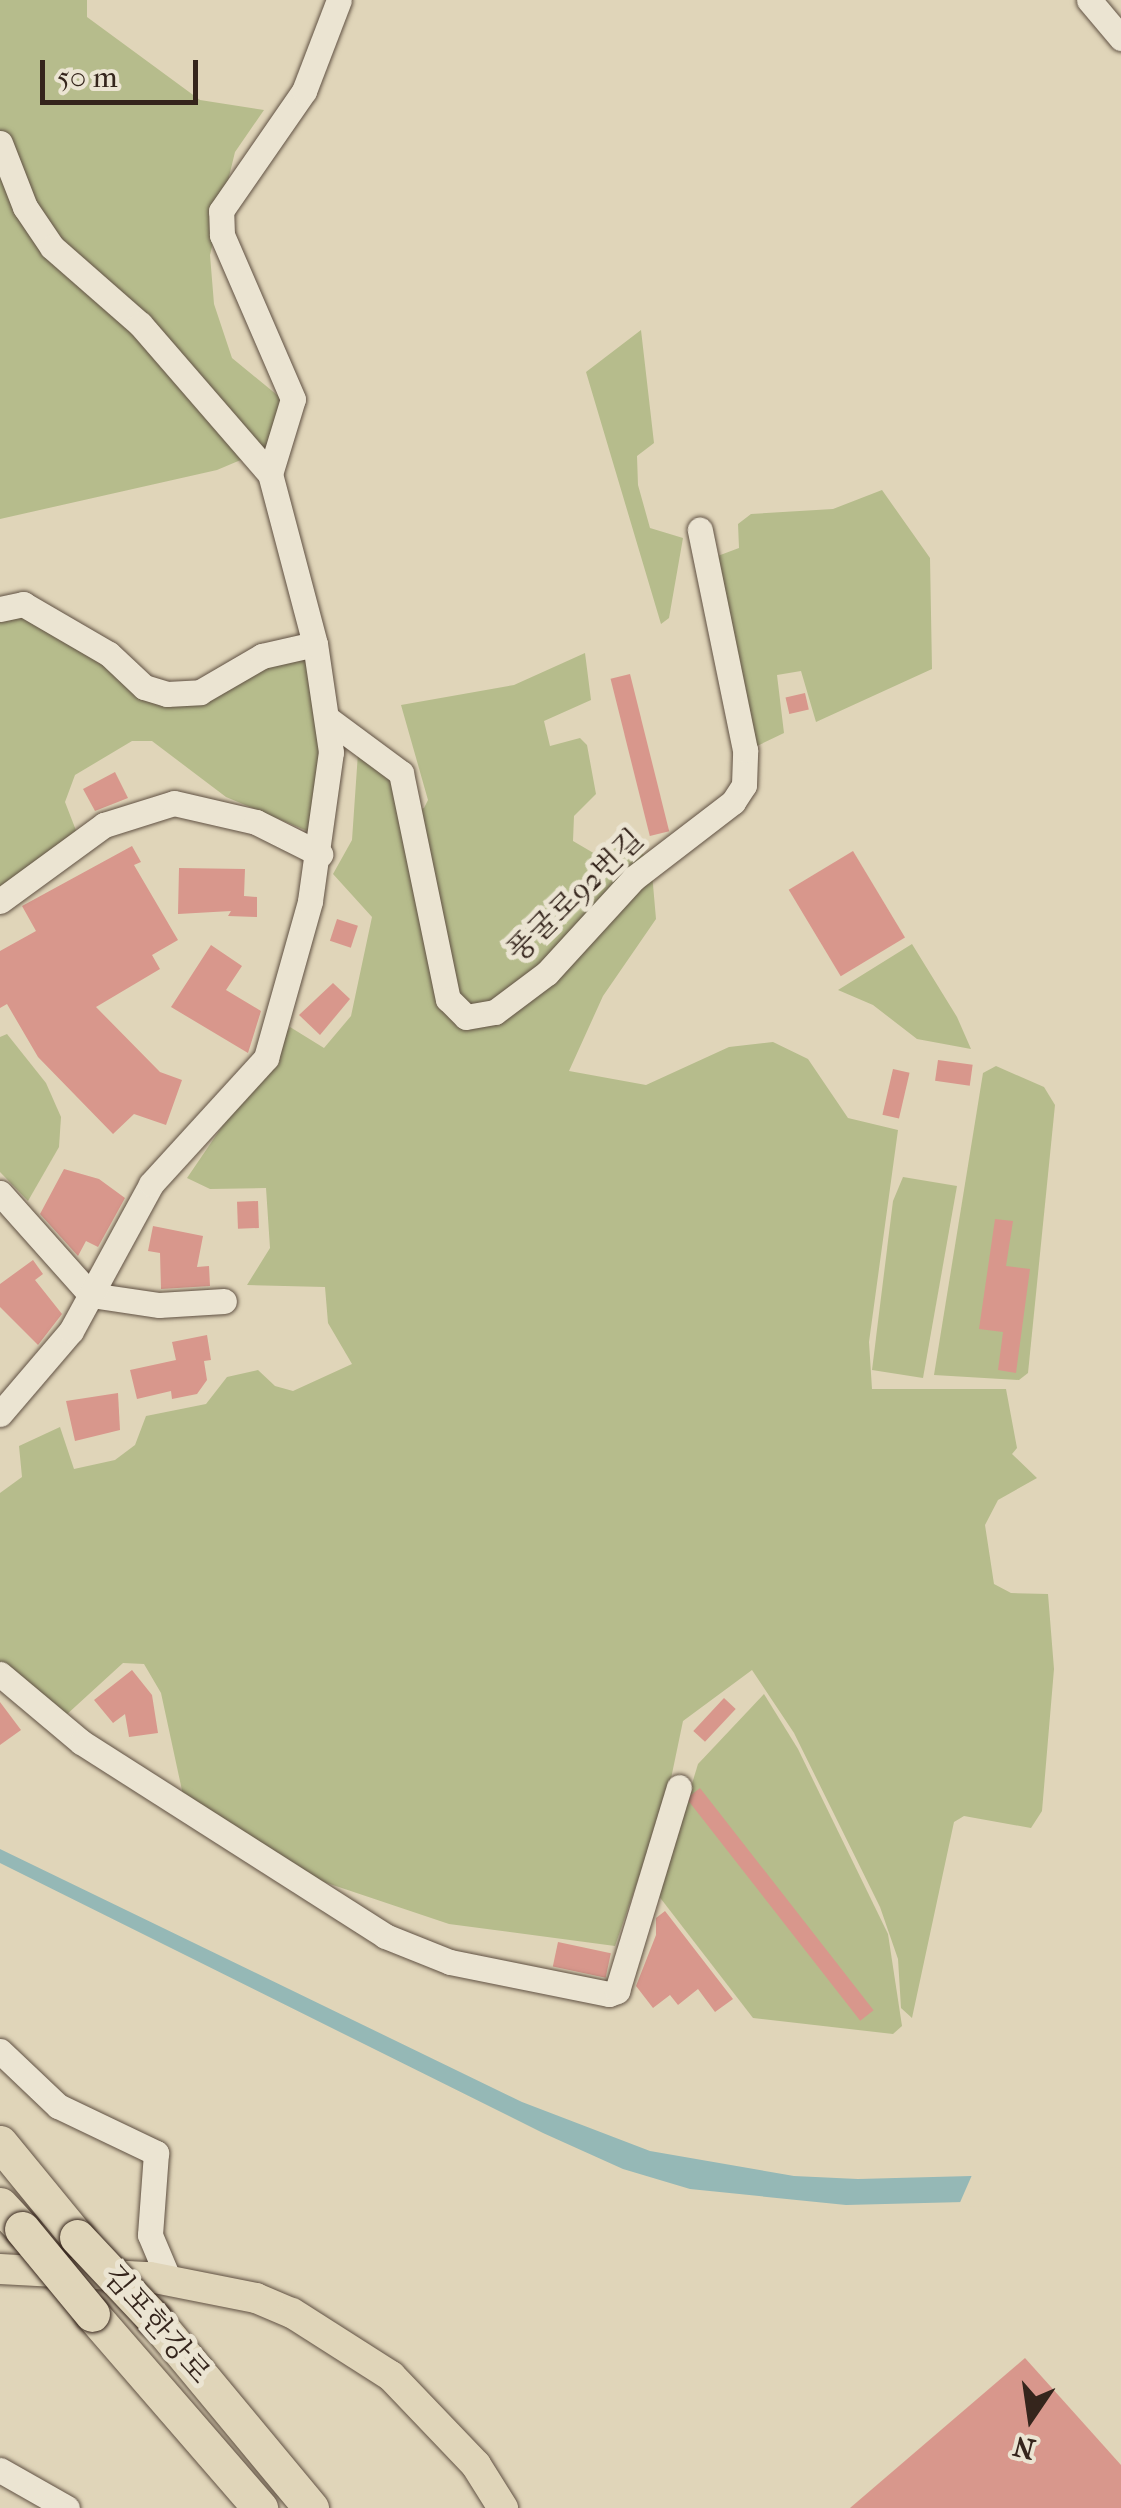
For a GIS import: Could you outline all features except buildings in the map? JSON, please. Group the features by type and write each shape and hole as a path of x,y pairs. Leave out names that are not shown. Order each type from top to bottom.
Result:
{"highway":[{"name":"김포한강로","path":"0,2143 312,2508"},
{"name":"김포한강로","path":"11,2217 260,2508"}],"main road":[{"path":"0,2268 170,2280 256,2298 345,2343 433,2415 503,2508"}],"street":[{"path":"270,474 292,417 290,380 222,236 221,211 238,178 304,91 339,0"},
{"path":"1089,0 1121,38"},
{"path":"0,143 25,207 52,247 140,324 270,474 315,644 328,719 331,783 320,854 266,1058 151,1184 56,1355 0,1414"},
{"name":"풍굴로92번길","path":"328,719 401,773 448,1000 466,1016 495,1012 547,974 634,878 723,810 744,784 745,750 700,530"},
{"path":"0,609 23,604 109,654 144,687 166,694 200,692 262,656 315,644"},
{"path":"0,902 104,825 174,803 256,822 320,854"},
{"path":"0,1193 91,1295 159,1305 224,1301"},
{"path":"0,1674 81,1742 385,1936 450,1962 609,1994 617,1991 679,1787"},
{"path":"0,2051 58,2106 156,2153 150,2235 170,2280"},
{"path":"0,2470 67,2508"}],"green space":[{"path":"0,0 87,0 87,17 200,100 264,110 235,152 210,255 214,304 232,358 282,399 271,447 217,470 0,519"},
{"path":"641,330 654,443 637,456 638,485 650,528 683,538 669,618 661,624 586,372"},
{"path":"882,490 930,558 932,669 816,722 801,671 777,675 784,733 755,747 715,557 739,548 738,524 751,514 833,509"},
{"path":"19,614 109,665 214,698 257,669 305,656 322,738 310,832 226,797 152,741 132,741 75,775 65,802 77,833 0,893 0,621"},
{"path":"585,653 591,700 544,721 550,746 580,738 587,745 596,794 574,816 573,841 602,858 623,842 639,845 652,873 656,919 603,996 569,1071 646,1085 729,1047 773,1042 808,1059 848,1118 898,1130 869,1342 872,1389 1006,1389 1017,1448 1012,1454 1037,1478 998,1500 985,1525 994,1584 1011,1593 1048,1594 1054,1669 1042,1811 1031,1828 964,1816 954,1822 912,2018 901,2008 898,1959 880,1907 794,1733 752,1670 683,1721 668,1793 615,1946 449,1924 312,1878 183,1795 161,1693 144,1664 123,1663 65,1716 0,1662 0,1493 22,1477 19,1446 60,1427 74,1469 115,1460 135,1445 146,1416 206,1404 227,1377 258,1370 275,1386 293,1391 352,1364 328,1323 325,1287 247,1285 270,1248 266,1188 210,1189 187,1178 290,1027 324,1048 351,1016 372,917 333,874 352,840 358,753 379,758 407,812 424,808 428,800 401,705 514,685"},
{"path":"912,944 957,1017 971,1049 917,1039 873,1005 838,990"},
{"path":"7,1034 46,1083 61,1117 59,1147 28,1201 0,1172 0,1037"},
{"path":"996,1066 1044,1087 1055,1105 1028,1373 1019,1380 934,1375 983,1073"},
{"path":"903,1177 957,1186 923,1378 872,1370 893,1201"},
{"path":"764,1694 798,1749 888,1934 902,2026 893,2034 753,2018 658,1895 698,1764"}],"water":[{"path":"0,1849 522,2102 650,2151 794,2176 858,2179 1121,2172 1003,2201 846,2205 690,2189 623,2169 543,2133 0,1863"}],"pier":[{"path":"1121,2167 1121,2201 958,2207 972,2175"}]}
